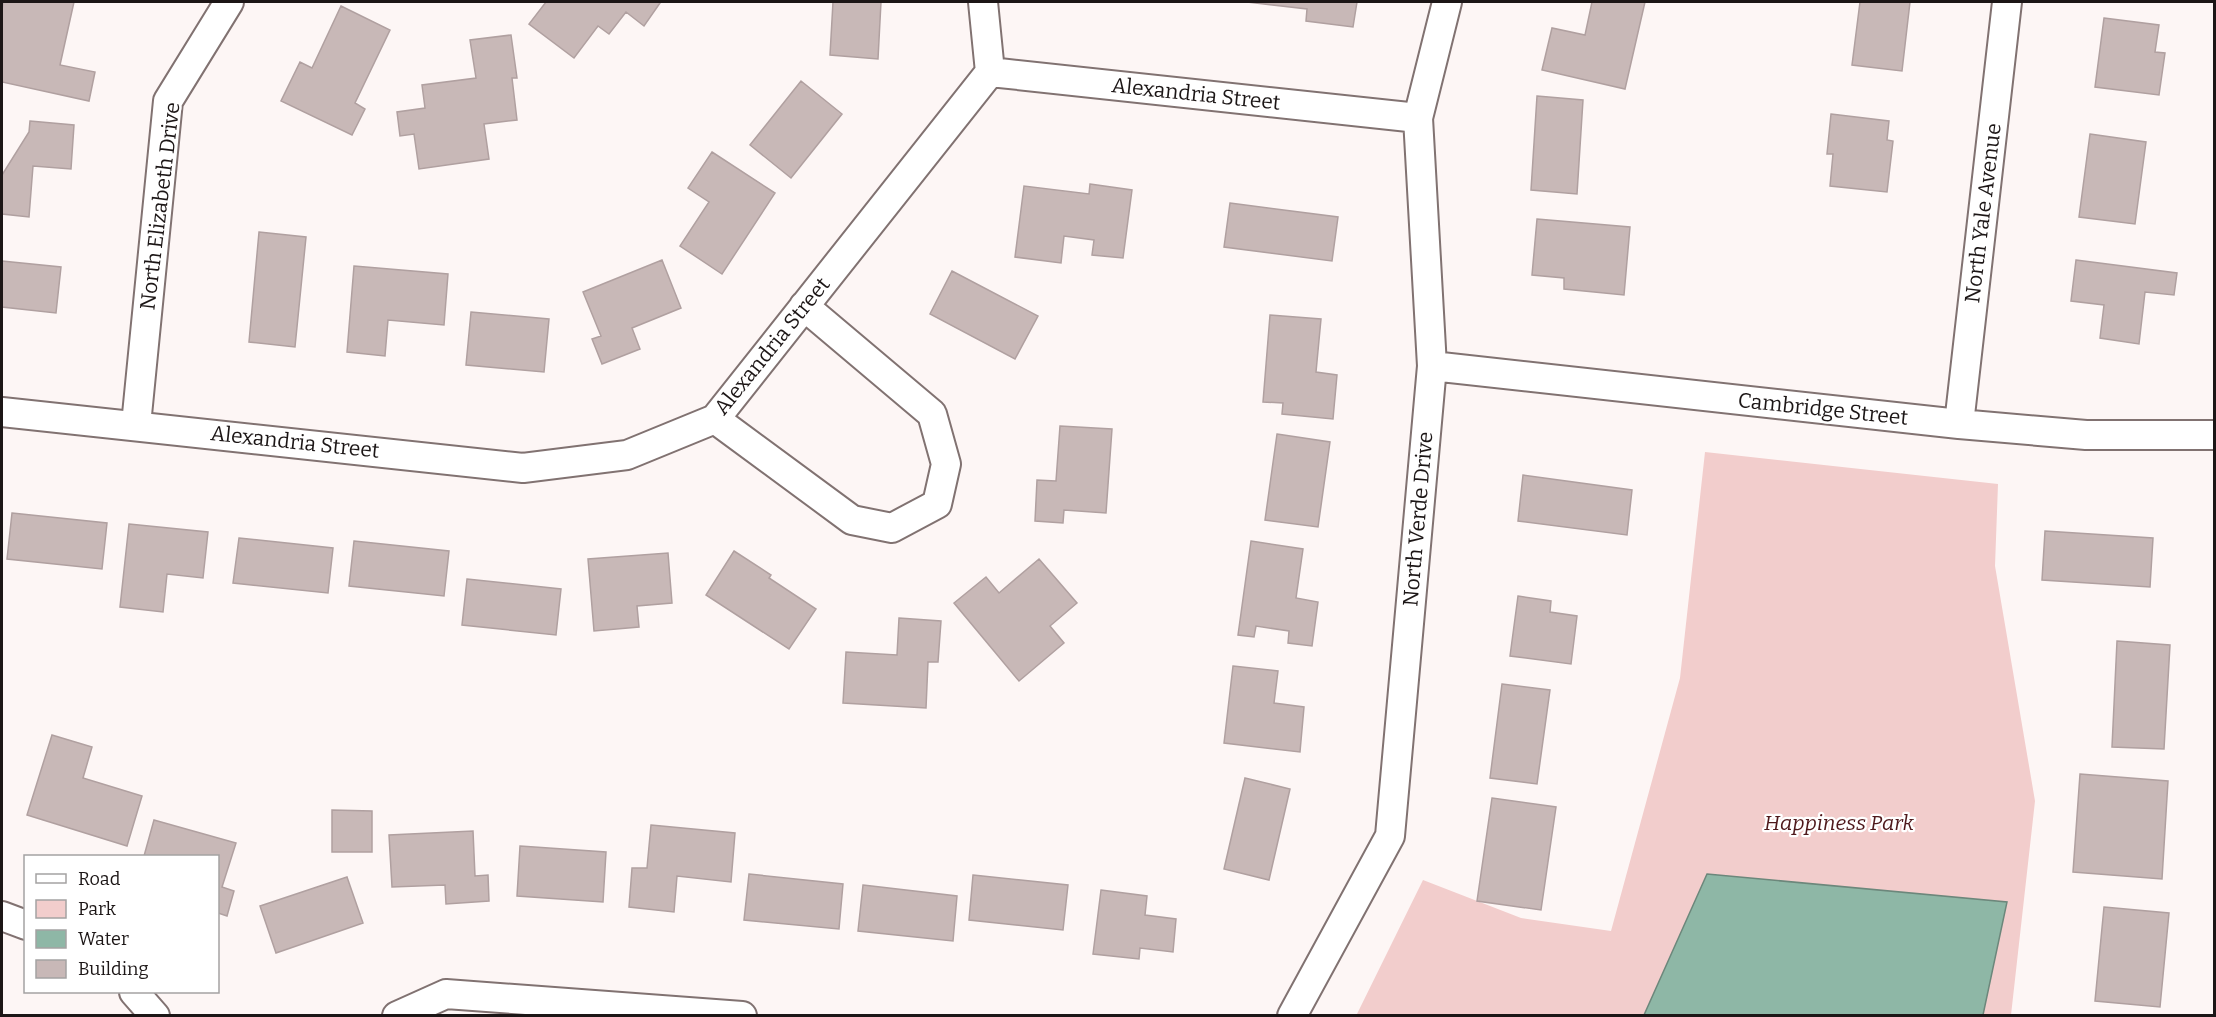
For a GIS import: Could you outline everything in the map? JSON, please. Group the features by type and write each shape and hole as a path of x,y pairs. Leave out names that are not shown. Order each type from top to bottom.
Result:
{"street":[{"name":"North Elizabeth Drive","path":"136,425 168,100 229,2"},
{"path":"983,2 990,72"},
{"name":"North Verde Drive","path":"1292,1016 1390,836 1432,366 1418,118 1447,2"},
{"name":"North Yale Avenue","path":"1959,424 2007,2"},
{"name":"Alexandria Street","path":"2,412 522,468 627,455 715,419 990,72 1418,118"},
{"path":"715,419 852,520 892,528 937,504 946,464 932,414 804,306"},
{"name":"Cambridge Street","path":"1432,366 1959,424 2086,435 2214,435"},
{"path":"2,916 24,924"},
{"path":"135,993 155,1016"},
{"path":"397,1016 446,994 742,1016"}],"green space":[{"name":"Happiness Park","path":"1705,452 1998,484 1995,566 2035,801 2011,1015 1356,1016 1423,880 1521,918 1611,931 1680,678"}],"water":[{"path":"1707,874 2007,902 1983,1015 1644,1015"}],"building":[{"path":"3,2 74,2 60,65 95,72 89,101 2,82"},
{"path":"546,2 660,3 644,26 626,12 609,34 598,26 574,58 529,24"},
{"path":"833,2 881,2 878,59 830,55"},
{"path":"1247,2 1357,2 1353,27 1306,21 1307,9"},
{"path":"1592,2 1645,2 1625,89 1542,70 1552,28 1585,35"},
{"path":"1860,2 1910,2 1902,71 1852,65"},
{"path":"341,6 390,30 355,103 365,109 352,135 281,101 300,62 312,68"},
{"path":"2104,18 2159,25 2155,52 2165,53 2159,95 2095,87"},
{"path":"511,35 517,78 512,78 517,120 484,124 489,159 419,169 414,134 400,136 397,112 425,108 422,85 476,78 470,40"},
{"path":"801,81 842,114 791,178 750,145"},
{"path":"1537,96 1583,100 1577,194 1531,190"},
{"path":"1831,114 1889,121 1887,140 1893,141 1887,192 1830,186 1833,154 1827,154"},
{"path":"30,121 74,125 71,169 33,166 29,217 2,214 2,175 29,132"},
{"path":"2090,134 2146,142 2135,224 2079,217"},
{"path":"712,152 775,193 722,274 680,246 709,202 688,188"},
{"path":"1090,184 1132,190 1123,258 1092,255 1094,240 1064,236 1061,263 1015,257 1024,186 1089,194"},
{"path":"1230,203 1338,217 1332,261 1224,247"},
{"path":"1537,219 1630,227 1624,295 1564,289 1564,278 1532,275"},
{"path":"259,232 306,237 295,347 249,342"},
{"path":"662,260 681,308 632,328 640,349 602,364 592,339 601,336 583,292"},
{"path":"2076,260 2177,273 2174,295 2145,292 2139,344 2100,338 2104,305 2071,301"},
{"path":"2,261 61,267 56,313 2,307"},
{"path":"354,266 448,274 444,325 388,320 385,356 347,352"},
{"path":"952,271 1038,316 1015,359 930,314"},
{"path":"471,312 549,319 544,372 466,365"},
{"path":"1270,315 1321,319 1316,372 1337,375 1333,419 1282,414 1283,403 1263,402"},
{"path":"1060,426 1112,429 1106,513 1064,510 1063,523 1035,521 1037,480 1056,481"},
{"path":"1277,434 1330,442 1318,527 1265,520"},
{"path":"1523,475 1632,490 1627,535 1518,521"},
{"path":"12,513 107,523 102,569 7,559"},
{"path":"129,524 208,532 203,578 167,574 163,612 120,607"},
{"path":"2045,531 2153,538 2150,587 2042,580"},
{"path":"239,538 333,548 328,593 233,583"},
{"path":"354,541 449,551 444,596 349,586"},
{"path":"1251,541 1303,549 1296,598 1318,602 1312,646 1288,643 1289,631 1256,626 1254,637 1238,635"},
{"path":"734,551 771,575 769,578 816,609 789,649 706,595"},
{"path":"668,553 672,603 637,606 639,627 594,631 588,559"},
{"path":"1039,559 1077,603 1050,626 1064,643 1019,681 954,603 986,577 999,593"},
{"path":"467,579 561,589 556,635 462,625"},
{"path":"1518,596 1551,601 1550,612 1577,616 1571,664 1510,656"},
{"path":"899,618 941,621 938,662 928,662 926,708 843,703 846,652 897,655"},
{"path":"2117,641 2170,645 2164,749 2112,747"},
{"path":"1233,666 1278,671 1274,703 1304,707 1300,752 1224,743"},
{"path":"1502,684 1550,690 1537,784 1490,778"},
{"path":"52,735 92,747 83,778 142,796 127,846 27,815"},
{"path":"2080,774 2168,781 2162,879 2073,872"},
{"path":"1245,778 1290,789 1269,880 1224,869"},
{"path":"1492,798 1556,807 1541,910 1477,901"},
{"path":"332,810 372,811 372,852 332,852"},
{"path":"154,820 236,843 222,887 234,891 227,916 219,913 219,855 144,855"},
{"path":"651,825 735,833 731,882 677,876 674,912 629,907 632,868 647,868"},
{"path":"473,831 475,876 488,875 489,901 446,904 445,885 392,887 389,835"},
{"path":"520,846 606,852 603,902 517,896"},
{"path":"749,874 843,884 839,929 744,920"},
{"path":"973,875 1068,885 1063,930 969,920"},
{"path":"347,877 363,923 276,953 260,906"},
{"path":"863,885 957,896 953,941 858,931"},
{"path":"1101,890 1147,896 1145,915 1176,919 1173,952 1140,948 1139,959 1093,954"},
{"path":"2104,907 2169,913 2160,1007 2095,1001"}]}
